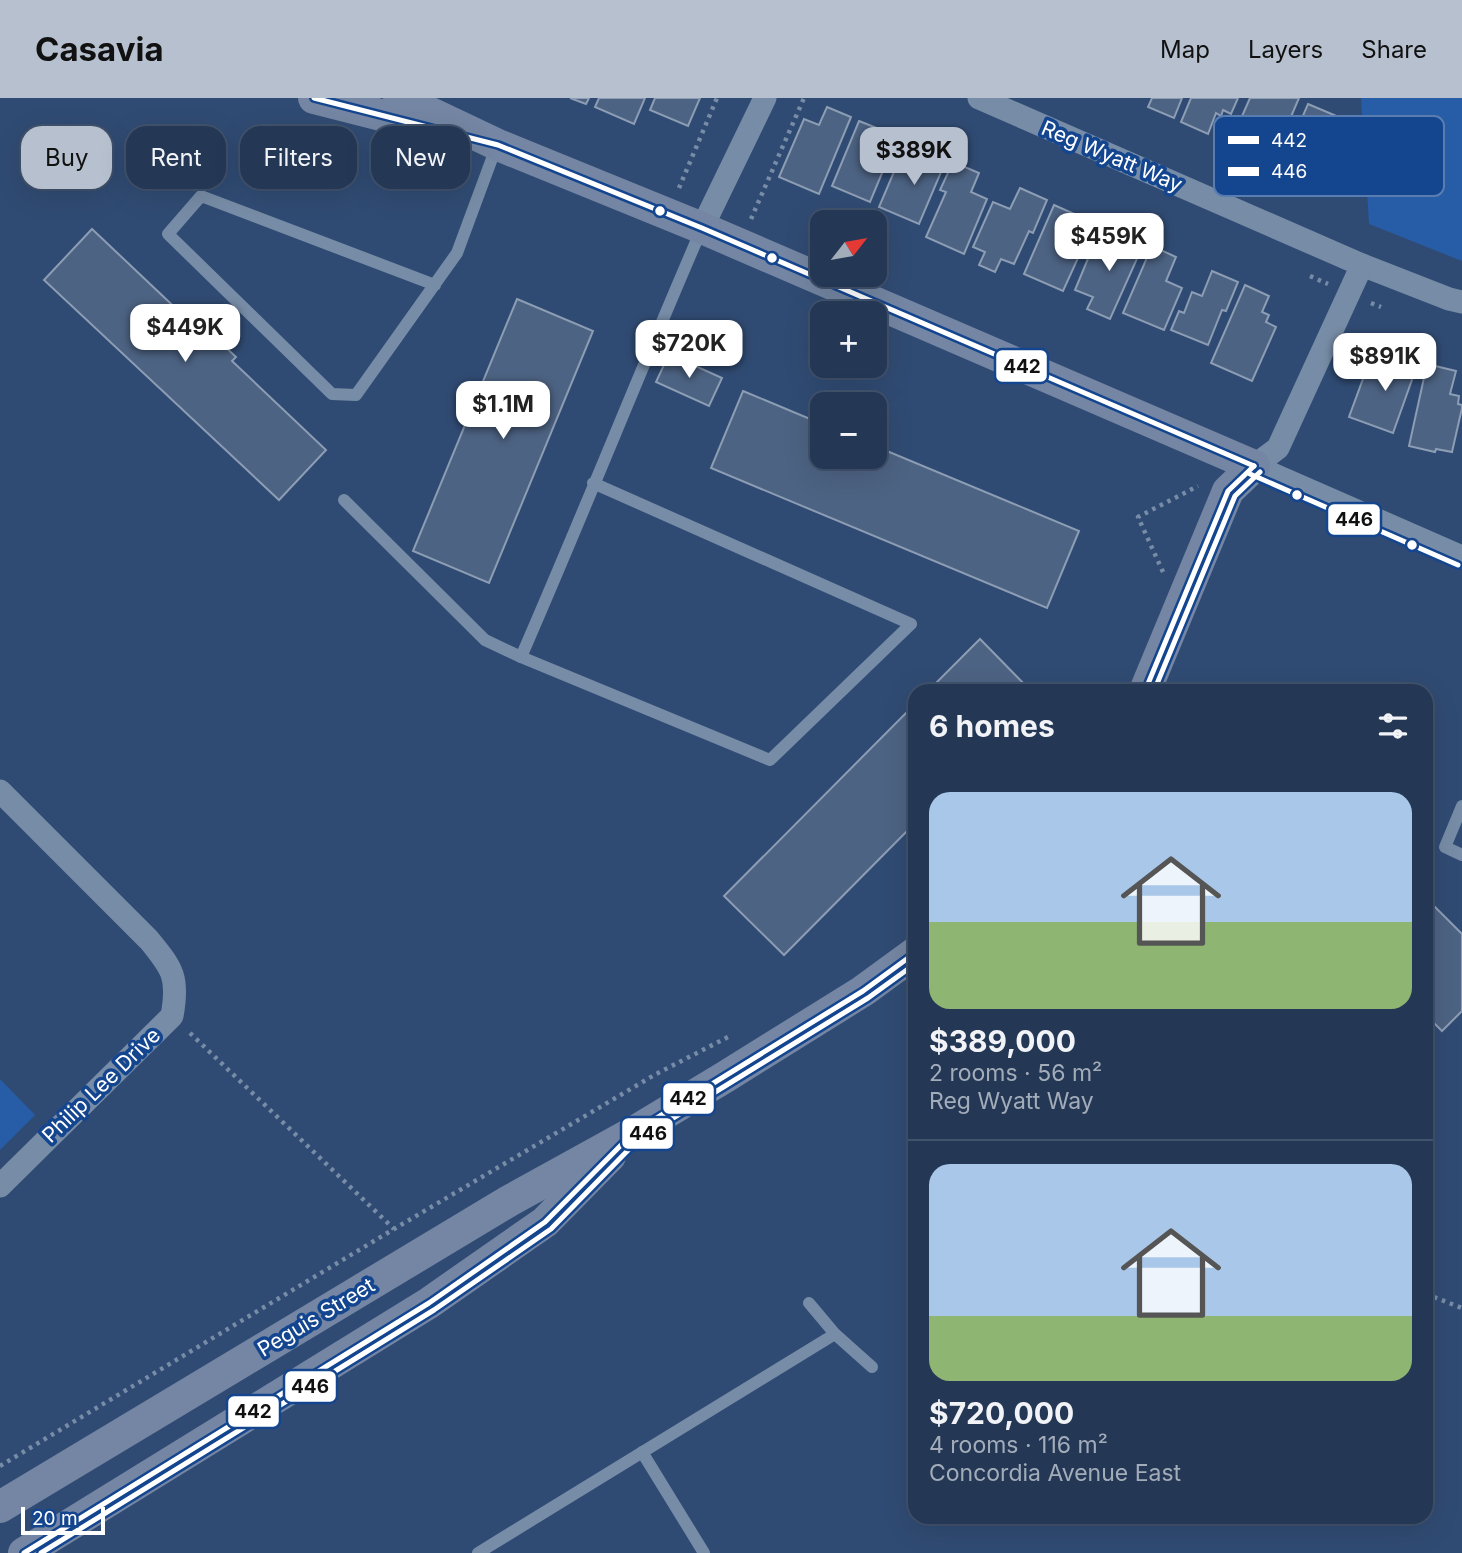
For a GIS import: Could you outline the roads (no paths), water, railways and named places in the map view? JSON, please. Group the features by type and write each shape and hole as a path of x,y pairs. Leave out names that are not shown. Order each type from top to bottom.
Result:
{"street":[{"path":"314,98 498,145"},
{"path":"399,98 498,145 702,228 1221,451 1462,558"},
{"path":"702,228 765,98"},
{"name":"Reg Wyatt Way","path":"979,98 1362,265 1462,302"},
{"path":"1148,684 1228,491 1278,447 1362,265"},
{"name":"Philip Lee Drive","path":"0,791 149,940 168,962 177,992 172,1016 0,1185"},
{"name":"Peguis Street","path":"0,1507 509,1200 634,1132 852,998 908,958"},
{"name":"Peguis Street","path":"24,1553 429,1303 545,1222 634,1132"}],"lane":[{"path":"435,285 201,197 168,234 332,394 356,395 435,285 457,253 498,145"},
{"path":"521,657 702,228"},
{"path":"344,500 485,640 770,761 911,624 593,483"},
{"path":"1462,806 1445,847 1462,855"},
{"path":"809,1303 835,1334 872,1367"},
{"path":"478,1553 835,1334"},
{"path":"642,1452 704,1553"}]}
